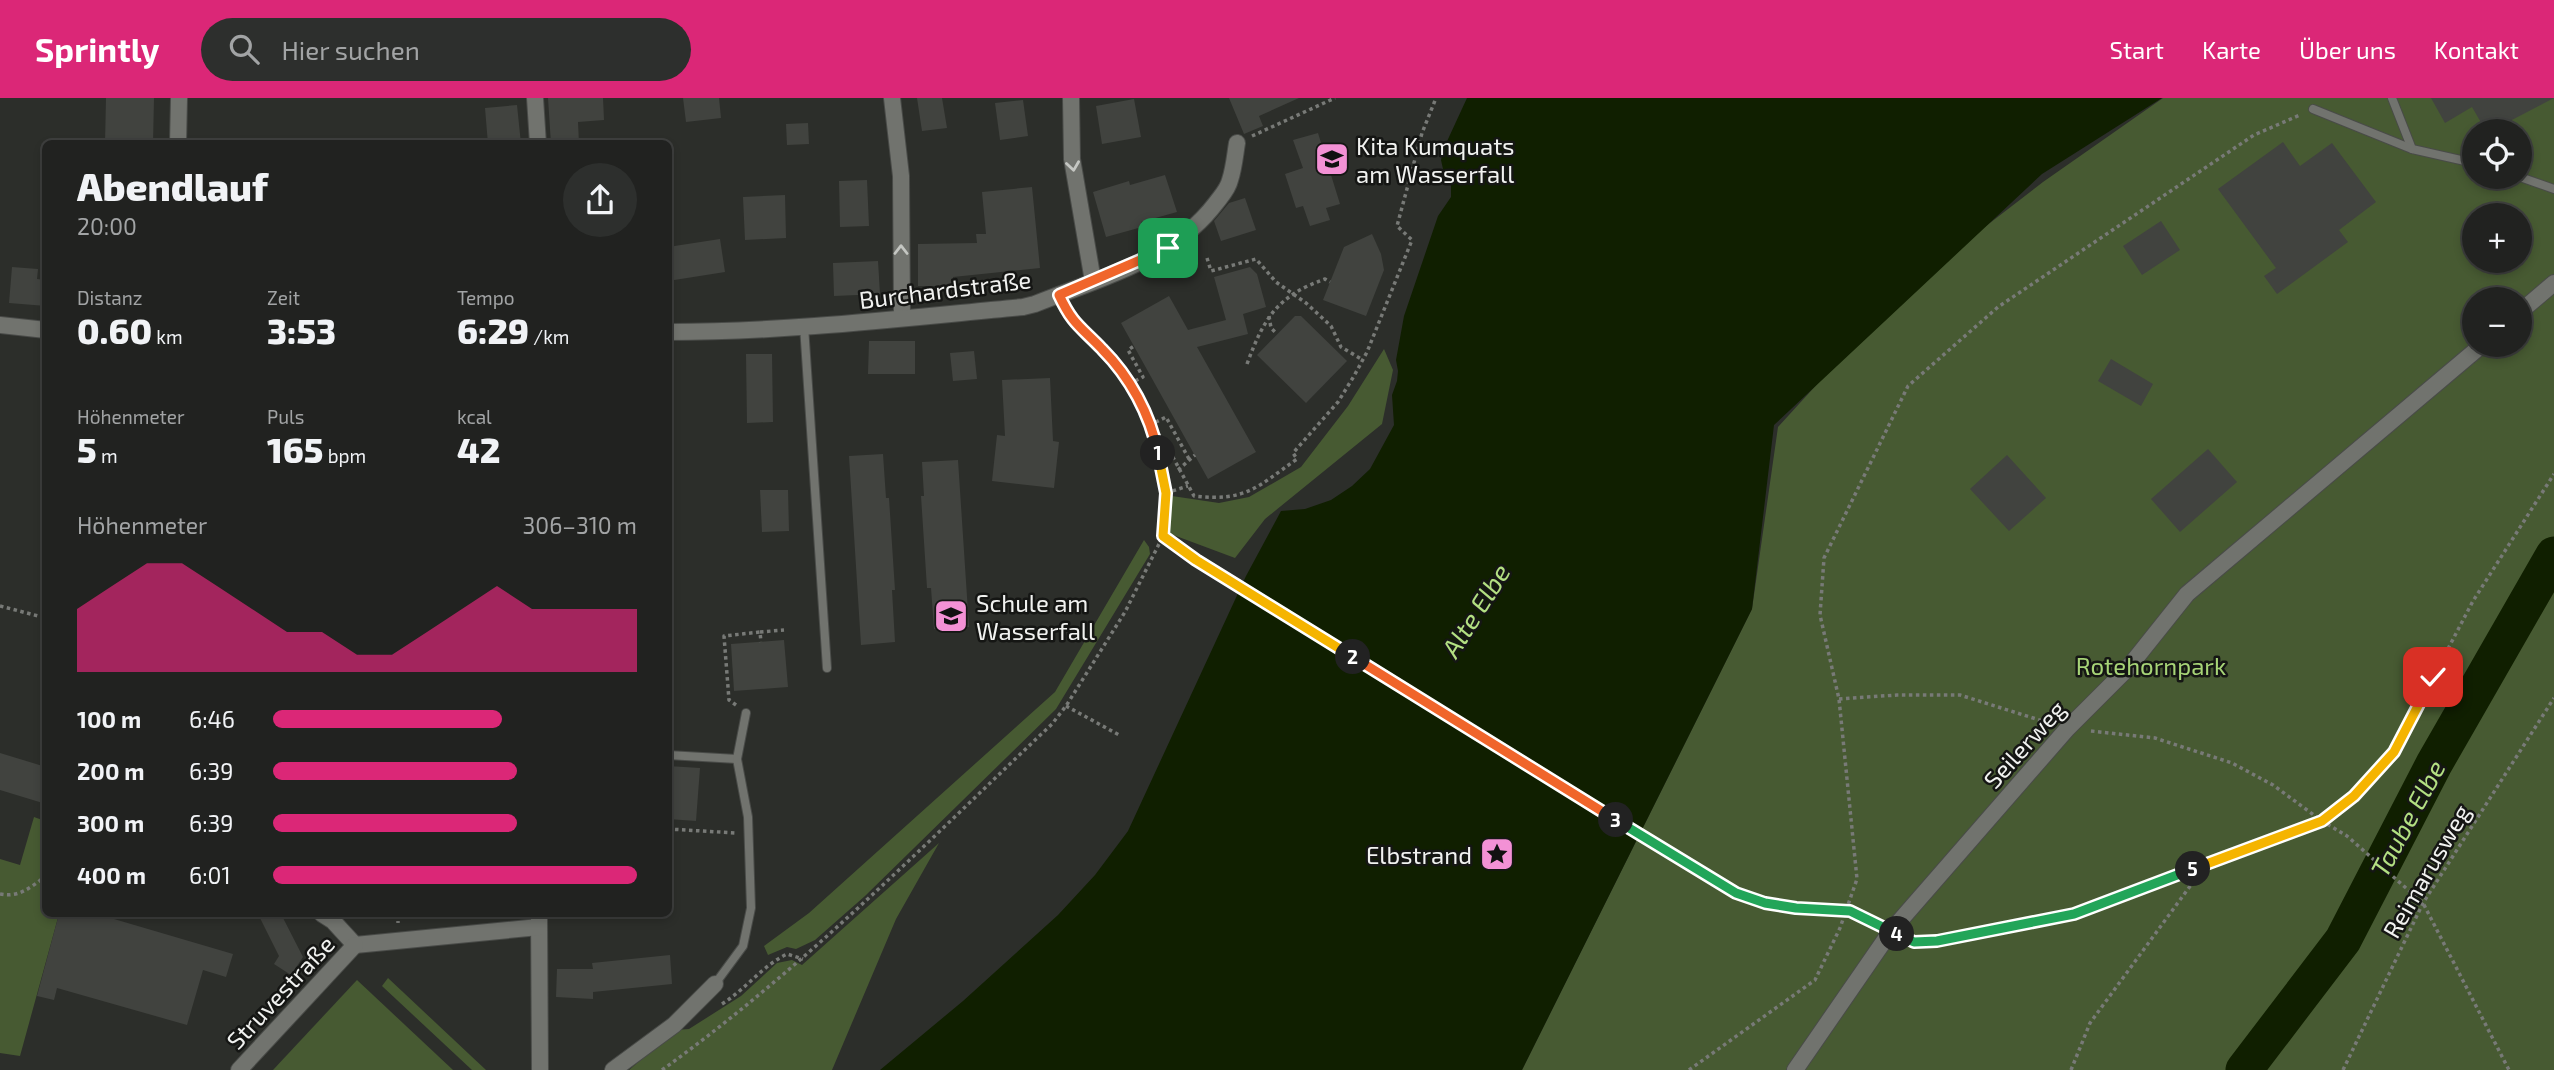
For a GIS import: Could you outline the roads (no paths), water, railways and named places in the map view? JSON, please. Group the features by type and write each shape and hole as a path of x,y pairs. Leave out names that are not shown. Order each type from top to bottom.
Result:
{"street":[{"path":"178,140 179,98"},
{"path":"535,98 538,140"},
{"path":"892,98 901,176 902,318"},
{"path":"1071,98 1072,159 1093,281"},
{"name":"Burchardstraße","path":"672,332 728,332 804,327 1023,307 1059,295 1168,248 1199,225 1226,190 1231,179 1237,143"},
{"path":"2532,302 2554,283"},
{"path":"0,325 42,330"},
{"name":"Seilerweg","path":"1795,1070 1891,931 2067,729 2128,668 2187,594 2468,357"},
{"path":"331,917 355,945 539,920 540,1070"},
{"name":"Struvestraße","path":"239,1070 355,945"},
{"path":"613,1070 674,1025 715,984"}],"lane":[{"path":"2392,98 2412,149"},
{"path":"2313,109 2412,149 2462,160"},
{"path":"2532,181 2554,189"},
{"path":"804,327 827,668"},
{"path":"715,984 743,946 751,908 748,817 737,759 747,713"},
{"path":"672,755 737,759"}],"water":[{"name":"Alte Elbe","path":"1467,98 2162,98 2042,174 1774,425 1752,609 1522,1070 880,1070 963,1001 1058,915 1095,875 1128,831 1246,576 1281,511 1305,509 1331,500 1352,486 1370,469 1394,425 1392,395 1397,381 1396,360 1404,316 1438,216 1451,197 1451,184 1441,160"}],"waterway":[{"name":"Taube Elbe","path":"2244,1070 2343,940 2434,764 2554,555"}],"place":[{"name":"Kita Kumquats am Wasserfall","path":"1332,159"},
{"name":"Schule am Wasserfall","path":"951,616"},
{"name":"Elbstrand","path":"1497,854"}],"park label":[{"name":"Rotehornpark","path":"2151,665"}]}
